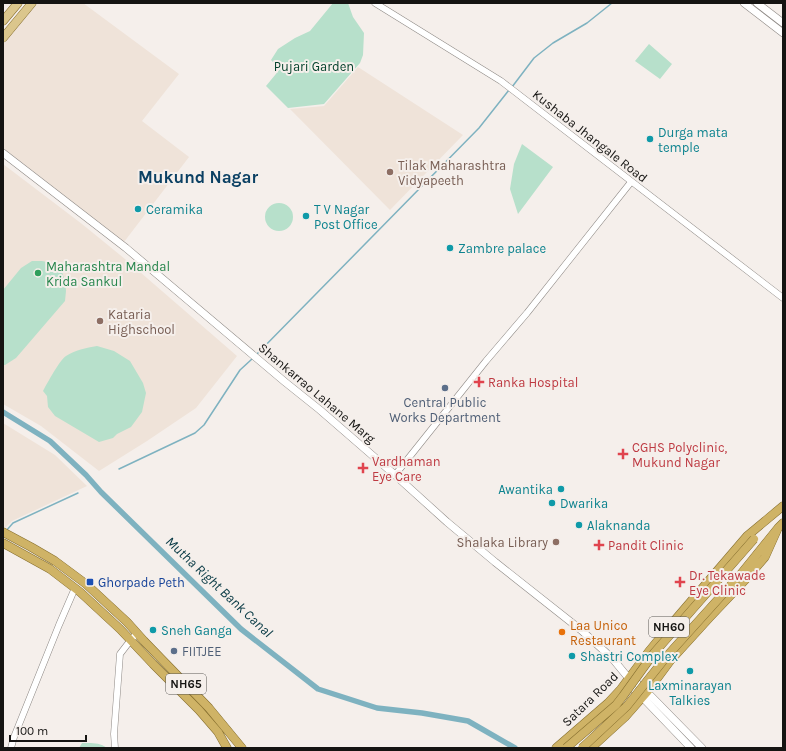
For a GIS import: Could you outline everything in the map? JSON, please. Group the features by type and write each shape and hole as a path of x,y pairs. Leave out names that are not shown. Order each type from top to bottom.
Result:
{"highway":[{"name":"Satara Road","path":"556,748 608,703 668,628 747,536 783,506"},
{"path":"566,748 616,705 654,653 754,539 772,516"},
{"path":"582,748 627,706 667,656 740,575 780,525"},
{"path":"591,748 625,717 645,695 670,661 765,557 780,525"},
{"name":"NH65","path":"3,532 55,561 73,574 127,622 209,708 242,748"},
{"name":"NH65","path":"5,544 50,569 75,588 120,629 130,641 199,710 230,748"}],"main road":[{"path":"3,21 18,3"},
{"path":"3,30 26,3"},
{"path":"3,38 32,3"},
{"path":"744,3 783,34"},
{"path":"757,3 783,23"},
{"name":"Shankarrao Lahane Marg","path":"3,152 126,248 320,410 463,536 581,630 612,658 627,678 645,695"},
{"path":"645,695 691,748"},
{"path":"645,695 702,748"}],"street":[{"name":"Kushaba Jhangale Road","path":"375,3 504,84 783,298"},
{"path":"395,475 486,361 536,302 631,182"},
{"path":"11,748 14,737 75,588"},
{"path":"115,748 114,734 120,654 137,633"}],"shaded area":[{"path":"35,3 83,3 179,74 142,121 189,157 124,242 3,148 3,43"},
{"name":"Tilak Maharashtra Vidyapeeth","path":"358,67 463,135 390,210 290,109 324,106"},
{"name":"Kataria Highschool","path":"3,164 125,259 237,356 196,408 99,471 41,426 3,404"},
{"path":"3,423 55,455 87,486 12,521 4,529 3,528"}],"green space":[{"name":"Pujari Garden","path":"333,3 348,3 353,17 364,33 363,55 360,63 324,104 288,108 266,86 280,69 271,60 278,49 295,38 310,31"},
{"path":"649,44 672,64 660,79 635,61"},
{"path":"522,144 553,167 518,214 510,189 514,164"},
{"path":"279,203 289,207 293,217 289,227 279,231 269,227 265,217 269,207"},
{"path":"32,261 52,263 62,272 65,281 65,301 16,358 3,365 3,290 21,268"},
{"path":"97,346 114,351 130,361 143,383 146,393 142,412 131,427 117,434 113,438 99,442 55,416 48,407 47,396 43,391 57,367 66,356 85,348"},
{"path":"82,743 98,744 107,748 79,748"}],"waterway":[{"path":"512,87 534,58 553,43 587,23 612,3"},
{"path":"256,355 479,128 509,90"},
{"path":"119,469 195,433 204,425 240,370 252,359"},
{"name":"Mutha Right Bank Canal","path":"3,412 50,441 241,629 318,689 377,708 422,713 468,721 515,748"},
{"path":"6,531 13,523 78,493"}],"place":[{"name":"Durga mata temple","path":"650,139"},
{"name":"Tilak Maharashtra Vidyapeeth","path":"390,172"},
{"name":"Ceramika","path":"138,209"},
{"name":"T V Nagar Post Office","path":"306,216"},
{"name":"Zambre palace","path":"450,248"},
{"name":"Maharashtra Mandal Krida Sankul","path":"38,273"},
{"name":"Kataria Highschool","path":"100,321"},
{"name":"Ranka Hospital","path":"479,382"},
{"name":"Central Public Works Department","path":"445,388"},
{"name":"CGHS Polyclinic, Mukund Nagar","path":"623,454"},
{"name":"Vardhaman Eye Care","path":"363,468"},
{"name":"Awantika","path":"561,489"},
{"name":"Dwarika","path":"552,503"},
{"name":"Alaknanda","path":"579,525"},
{"name":"Shalaka Library","path":"556,542"},
{"name":"Pandit Clinic","path":"599,545"},
{"name":"Ghorpade Peth","path":"90,582"},
{"name":"Dr. Tekawade Eye Clinic","path":"680,582"},
{"name":"Sneh Ganga","path":"153,630"},
{"name":"Laa Unico Restaurant","path":"562,632"},
{"name":"FIITJEE","path":"174,651"},
{"name":"Shastri Complex","path":"572,656"},
{"name":"Laxminarayan Talkies","path":"690,671"}],"district":[{"name":"Mukund Nagar","path":"198,177"}]}
